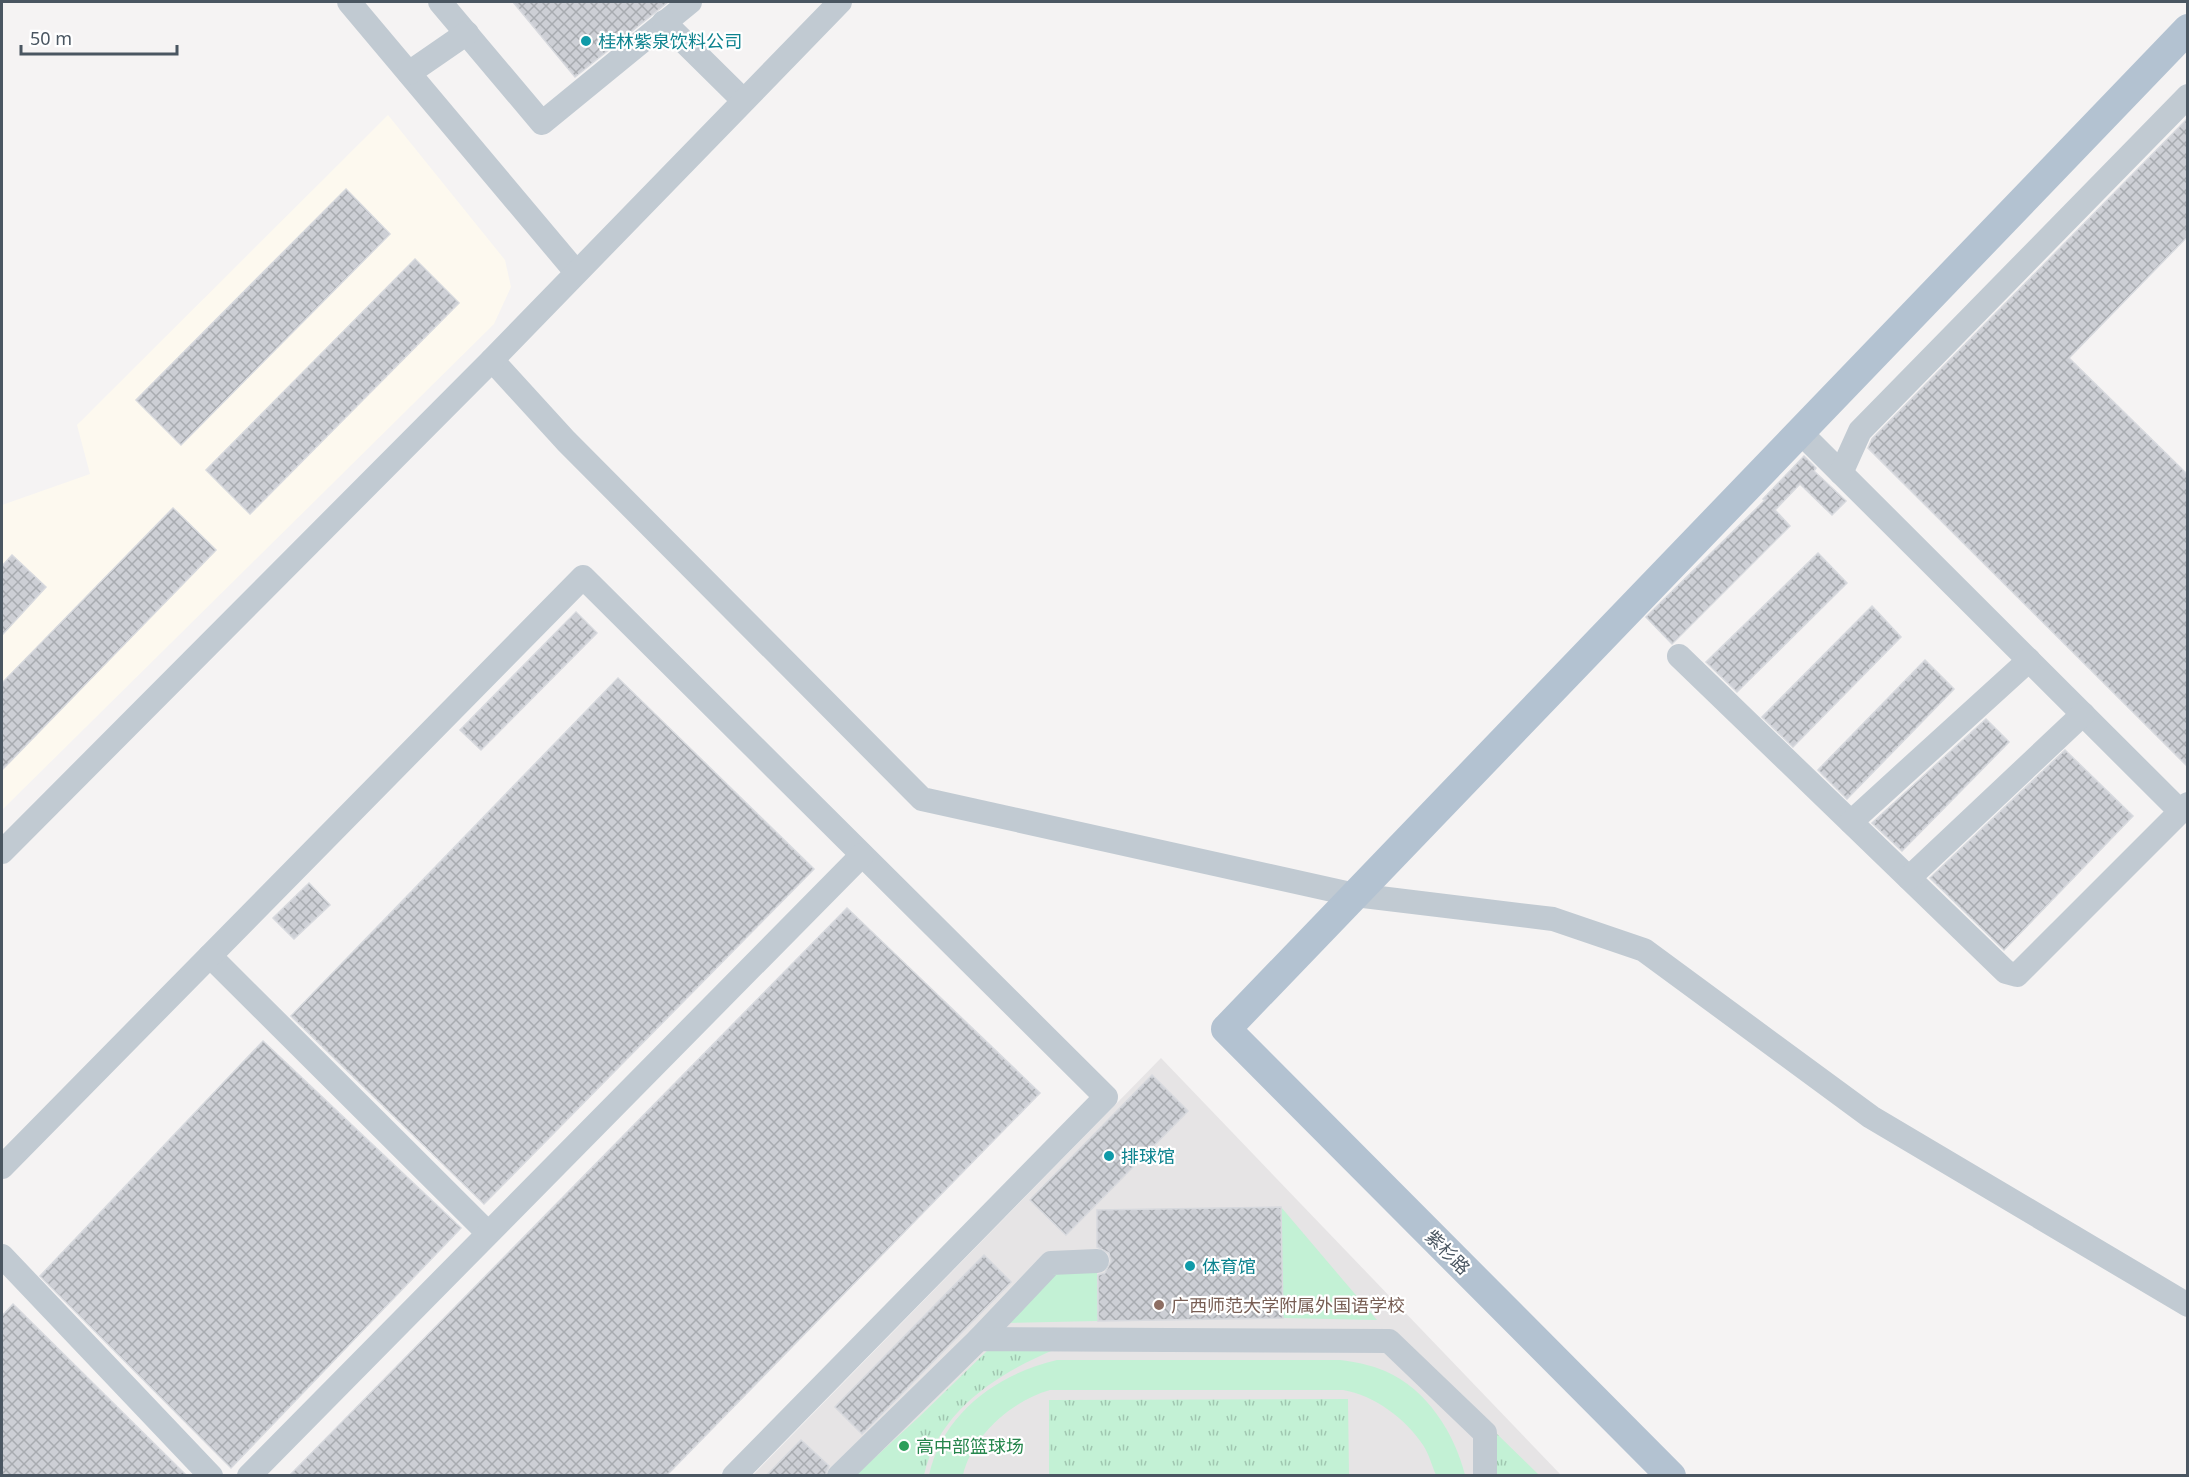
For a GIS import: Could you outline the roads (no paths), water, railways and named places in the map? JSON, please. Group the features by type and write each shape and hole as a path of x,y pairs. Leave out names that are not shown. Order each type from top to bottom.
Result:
{"main road":[{"path":"1355,895 2187,29"},
{"name":"紫杉路","path":"1355,895 1226,1029 1671,1476"}],"street":[{"path":"349,2 576,272"},
{"path":"440,2 542,123 690,2"},
{"path":"2,852 492,360 840,2"},
{"path":"664,22 743,100"},
{"path":"409,73 467,33"},
{"path":"1841,473 1860,431 2187,96"},
{"path":"492,360 566,441 922,799 1355,895 1553,919 1644,950 1871,1117 2187,1305"},
{"path":"1679,656 2006,972 2017,975 2184,807 2083,714 1800,432"},
{"path":"2,1167 583,578 1106,1097 734,1476"},
{"path":"1851,822 2029,660"},
{"path":"1909,878 2083,714"},
{"path":"249,1476 862,855"},
{"path":"210,956 488,1233"},
{"path":"2,1256 211,1476"},
{"path":"839,1476 979,1339 1051,1263 1097,1262"},
{"path":"979,1339 1389,1341 1485,1433 1485,1476"}],"place":[{"name":"桂林紫泉饮料公司","path":"586,41"},
{"name":"排球馆","path":"1109,1156"},
{"name":"体育馆","path":"1190,1266"},
{"name":"广西师范大学附属外国语学校","path":"1159,1305"},
{"name":"高中部篮球场","path":"904,1446"}]}
